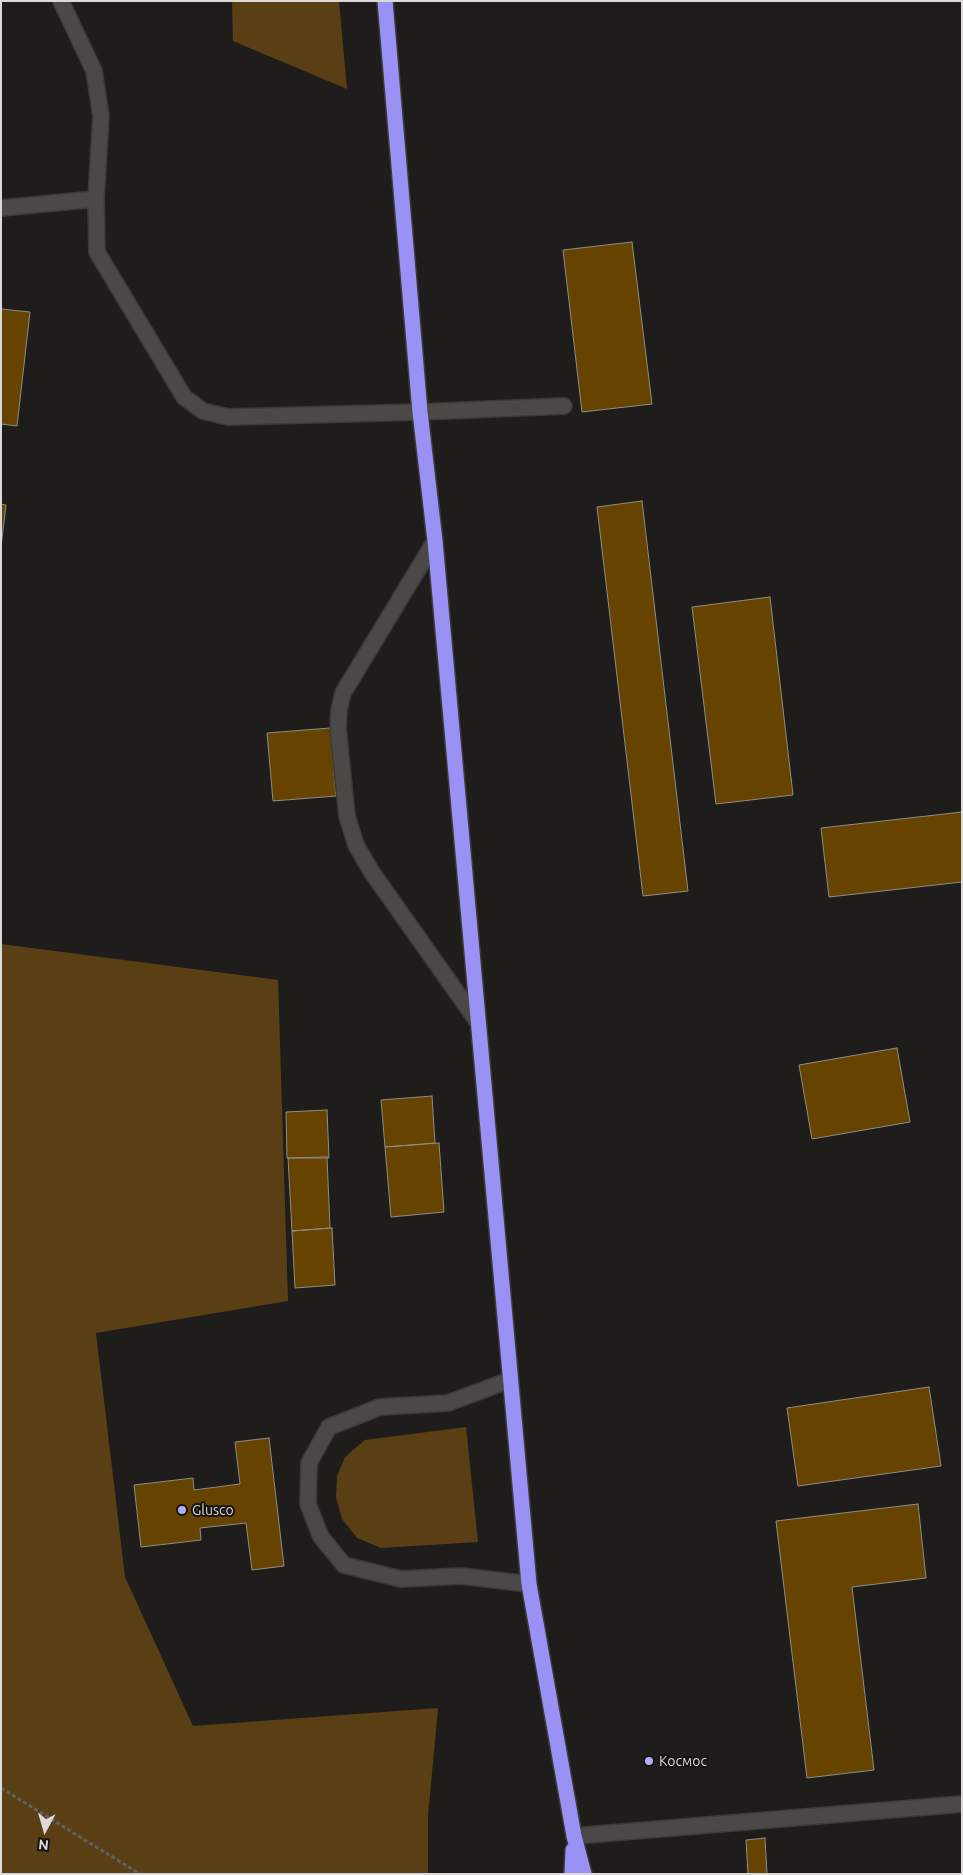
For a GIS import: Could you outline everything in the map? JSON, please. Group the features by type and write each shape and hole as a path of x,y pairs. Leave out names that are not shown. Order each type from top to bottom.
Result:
{"highway":[{"path":"385,1 420,412 435,540 529,1584 574,1836 584,1874"},
{"path":"572,1874 574,1836"}],"lane":[{"path":"61,1 94,71 101,116 96,199 97,252 184,397 203,411 228,417 564,406"},
{"path":"1,208 96,199"},
{"path":"435,540 343,692 339,710 338,729 347,816 356,845 371,871 477,1021"},
{"path":"510,1380 448,1403 380,1407 328,1427 309,1464 308,1504 321,1537 344,1565 401,1579 461,1576 529,1584"},
{"path":"574,1836 962,1804"}],"path":[{"path":"1,1788 140,1874"}],"shaded area":[{"path":"232,1 339,1 347,89 233,41"},
{"path":"1,944 278,980 288,1301 96,1333 125,1577 193,1726 438,1708 428,1816 428,1874 1,1874"},
{"path":"466,1427 478,1542 381,1548 357,1538 342,1519 336,1497 337,1476 345,1457 365,1440"}],"building":[{"path":"632,242 652,404 582,412 563,250"},
{"path":"1,309 30,312 17,426 1,424"},
{"path":"642,501 688,891 643,896 597,507"},
{"path":"1,504 6,505 1,547"},
{"path":"770,597 793,795 716,804 692,607"},
{"path":"330,728 336,796 273,801 267,733"},
{"path":"962,812 962,882 829,897 821,828"},
{"path":"897,1048 910,1122 812,1139 799,1065"},
{"path":"432,1096 435,1143 385,1147 381,1100"},
{"path":"327,1110 329,1158 287,1158 286,1112"},
{"path":"439,1143 444,1212 391,1217 385,1147"},
{"path":"327,1157 330,1228 292,1231 288,1158"},
{"path":"332,1228 335,1285 295,1288 292,1231"},
{"path":"929,1387 941,1466 798,1486 787,1408"},
{"path":"269,1438 284,1566 252,1570 246,1523 200,1528 201,1540 141,1547 134,1485 193,1478 194,1490 240,1484 235,1442"},
{"path":"918,1504 926,1578 852,1587 874,1770 807,1778 776,1521"},
{"path":"765,1838 767,1874 748,1874 746,1840"}],"place":[{"name":"Glusco","path":"182,1510"},
{"name":"Космос","path":"649,1761"}]}
